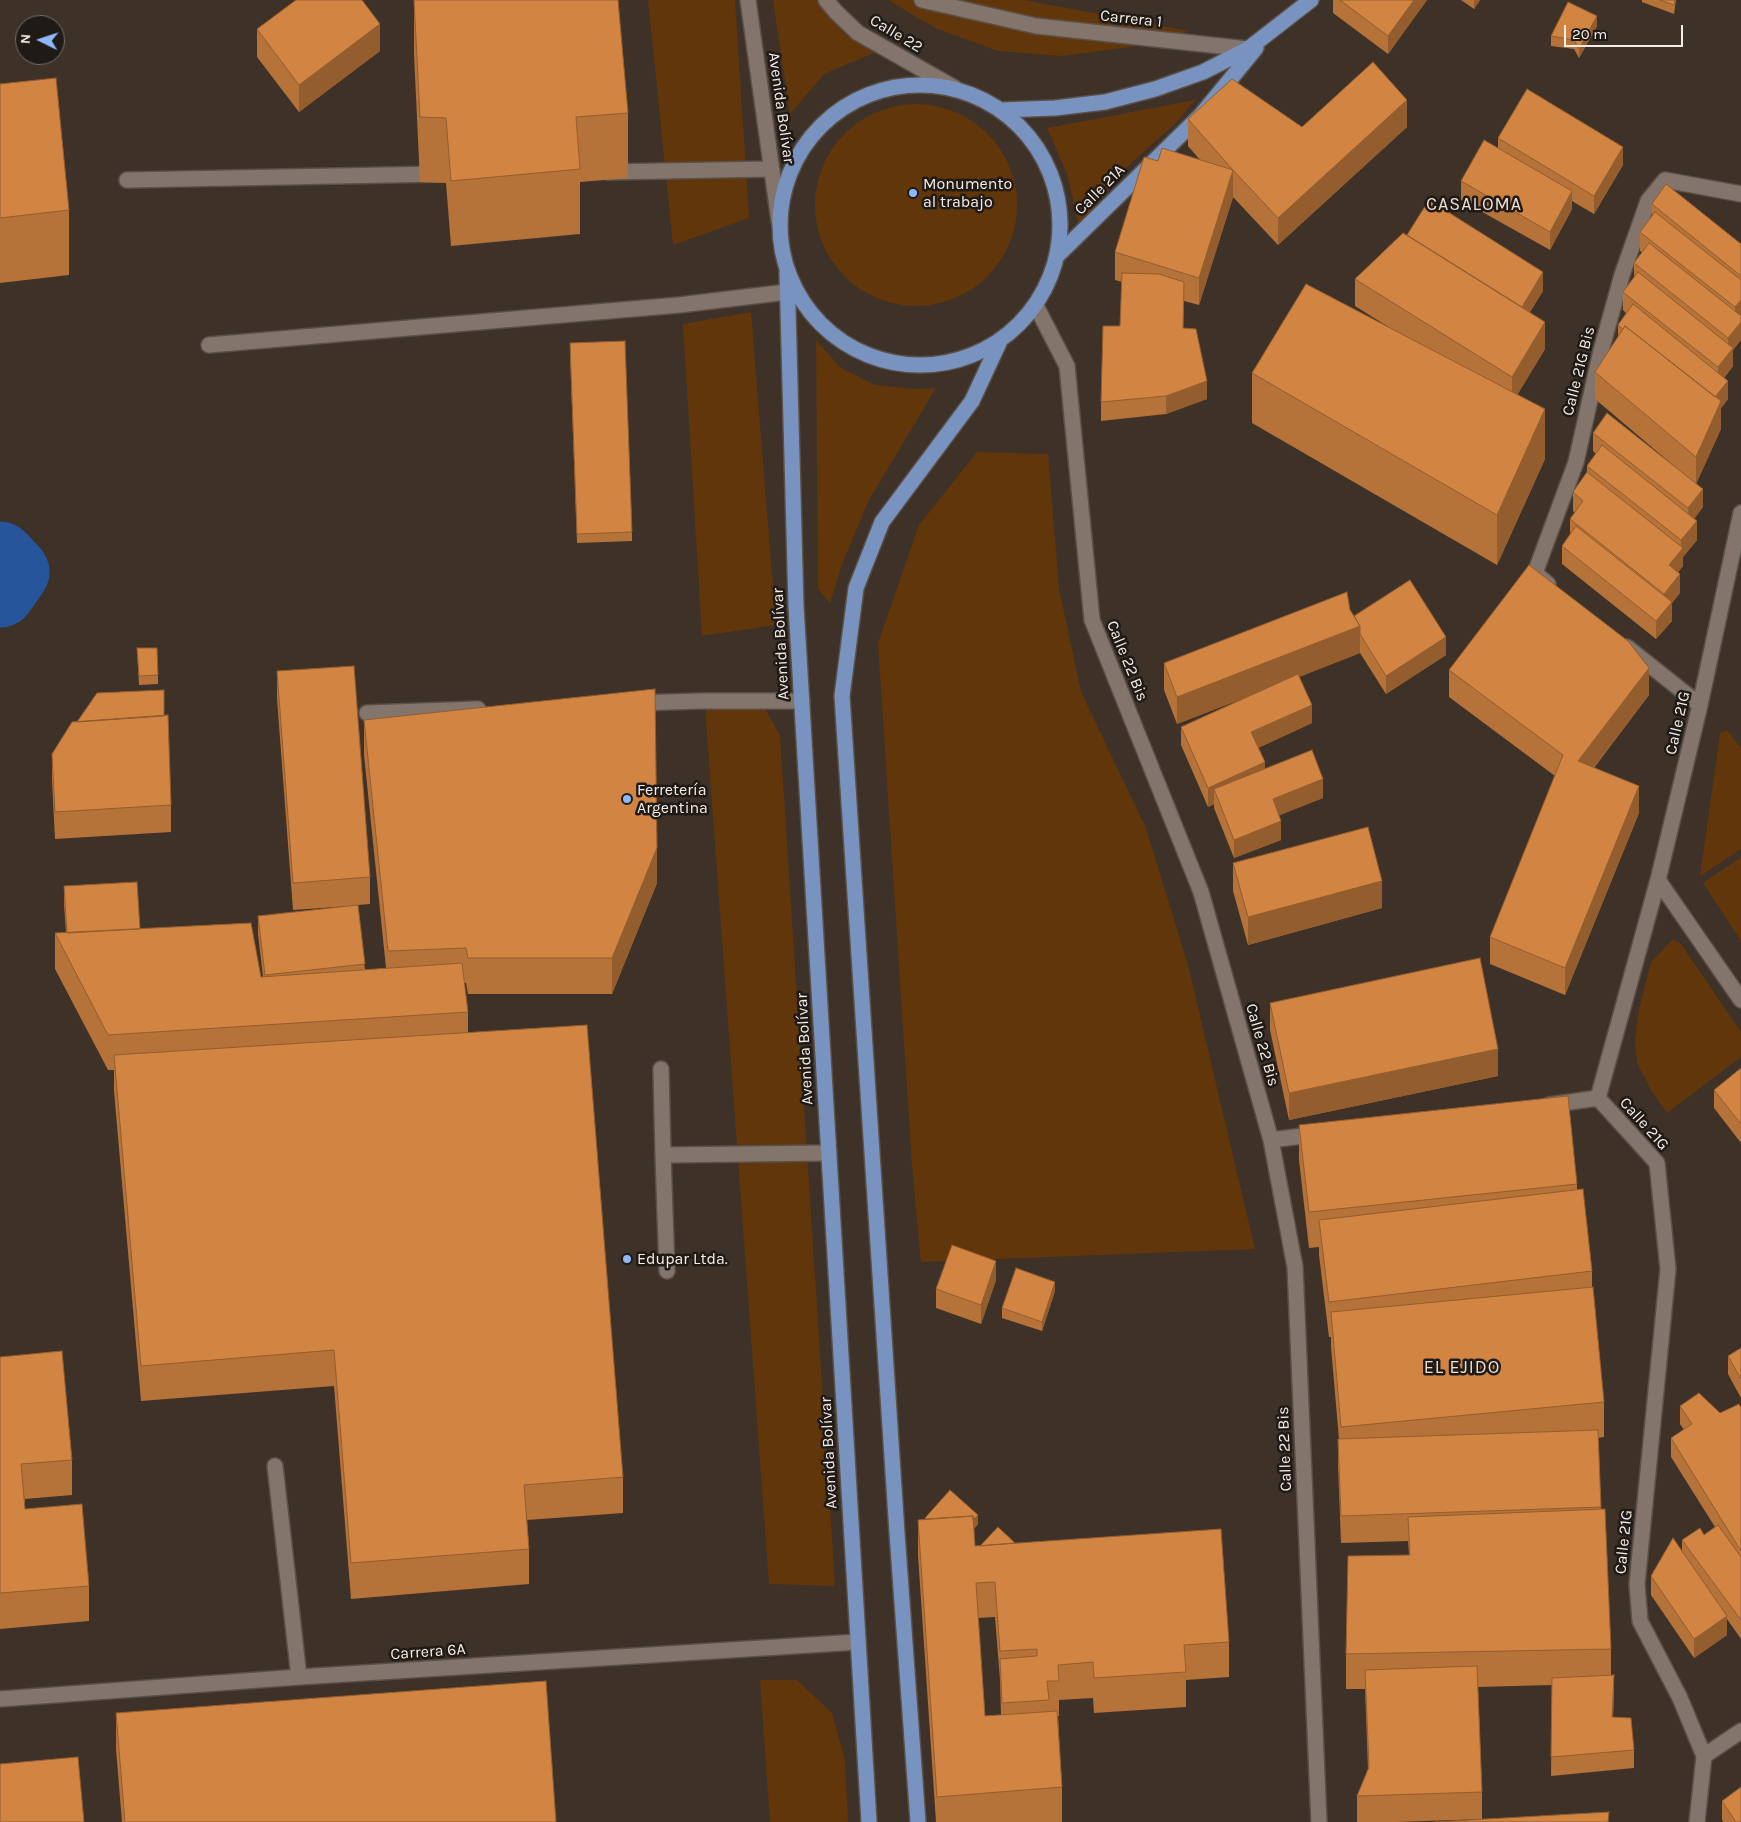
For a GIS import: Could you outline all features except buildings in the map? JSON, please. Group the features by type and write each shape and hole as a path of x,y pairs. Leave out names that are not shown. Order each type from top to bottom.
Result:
{"main road":[{"name":"Calle 21A","path":"1002,110 1055,108 1113,100 1155,90 1203,72 1248,49 1311,0"},
{"name":"Calle 21A","path":"1057,256 1201,115 1266,36"},
{"path":"918,1822 842,696 856,588 882,522 972,401 999,343 1036,306 1057,256 1059,201 1040,150 1002,110 955,88 913,84 872,92 835,112 806,142 798,157 787,180 780,221 787,272 812,317 852,350 901,366 952,364 999,343"},
{"name":"Avenida Bolívar","path":"787,272 796,606 870,1822"}],"street":[{"name":"Avenida Bolívar","path":"748,0 780,221"},
{"name":"Calle 22","path":"826,0 858,33 955,88"},
{"name":"Carrera 1","path":"922,0 1036,26 1248,49"},
{"path":"593,172 771,169"},
{"path":"127,180 454,174"},
{"name":"Calle 21G Bis","path":"1557,591 1535,573 1576,462 1601,351 1622,274 1648,201 1665,180 1741,194"},
{"path":"209,345 680,305 787,292"},
{"name":"Calle 22 Bis","path":"1036,306 1067,366 1092,620 1200,892 1271,1140 1295,1267 1318,1822"},
{"name":"Calle 21G","path":"1697,1822 1704,1756 1680,1698 1640,1621 1637,1584 1668,1269 1658,1164 1598,1098 1658,880 1700,705 1741,513"},
{"path":"1618,639 1700,705"},
{"path":"623,704 701,701 802,701"},
{"path":"367,713 495,708"},
{"path":"1658,880 1741,1000"},
{"path":"661,1069 666,1271"},
{"path":"1538,1106 1598,1098"},
{"path":"1271,1140 1330,1133"},
{"path":"663,1155 828,1152"},
{"path":"275,1466 298,1677"},
{"name":"Carrera 6A","path":"0,1699 298,1677 858,1642"},
{"path":"1704,1756 1741,1731"}],"shaded area":[{"path":"648,0 735,0 749,218 673,245"},
{"path":"773,0 818,0 845,34 881,50 824,74 790,114"},
{"path":"888,0 1024,0 1189,31 1131,47 1062,56 998,51 935,28"},
{"path":"1195,100 1176,123 1129,165 1079,225 1067,174 1047,128"},
{"path":"916,104 936,106 955,112 972,121 994,141 1009,166 1015,185 1017,205 1015,225 1009,244 1000,261 980,283 955,298 936,304 916,306 896,304 877,298 860,289 838,269 823,244 817,225 815,205 817,185 823,166 832,149 852,127 877,112 896,106"},
{"path":"751,312 776,625 702,636 683,324"},
{"path":"816,340 841,368 875,385 915,389 936,388 869,500 843,562 830,603 818,589"},
{"path":"977,452 1048,454 1059,588 1081,692 1146,828 1188,965 1255,1249 921,1262 912,1166 878,643 919,525"},
{"path":"0,557 14,572 0,592"},
{"path":"705,707 764,707 780,735 835,1586 769,1584"},
{"path":"1727,730 1741,748 1741,849 1700,876 1720,733"},
{"path":"1741,857 1741,941 1703,883"},
{"path":"1673,939 1681,944 1741,1032 1741,1057 1667,1113 1651,1090 1637,1063 1635,1039 1639,1009 1651,962"},
{"path":"760,1680 797,1680 832,1713 845,1761 848,1822 770,1822"}],"waterway":[{"path":"0,557 14,572 0,592"}],"place":[{"name":"Monumento al trabajo","path":"913,193"},
{"name":"Ferretería Argentina","path":"627,799"},
{"name":"Edupar Ltda.","path":"627,1259"}],"district":[{"name":"CASALOMA","path":"1474,205"},
{"name":"EL EJIDO","path":"1462,1368"}]}
